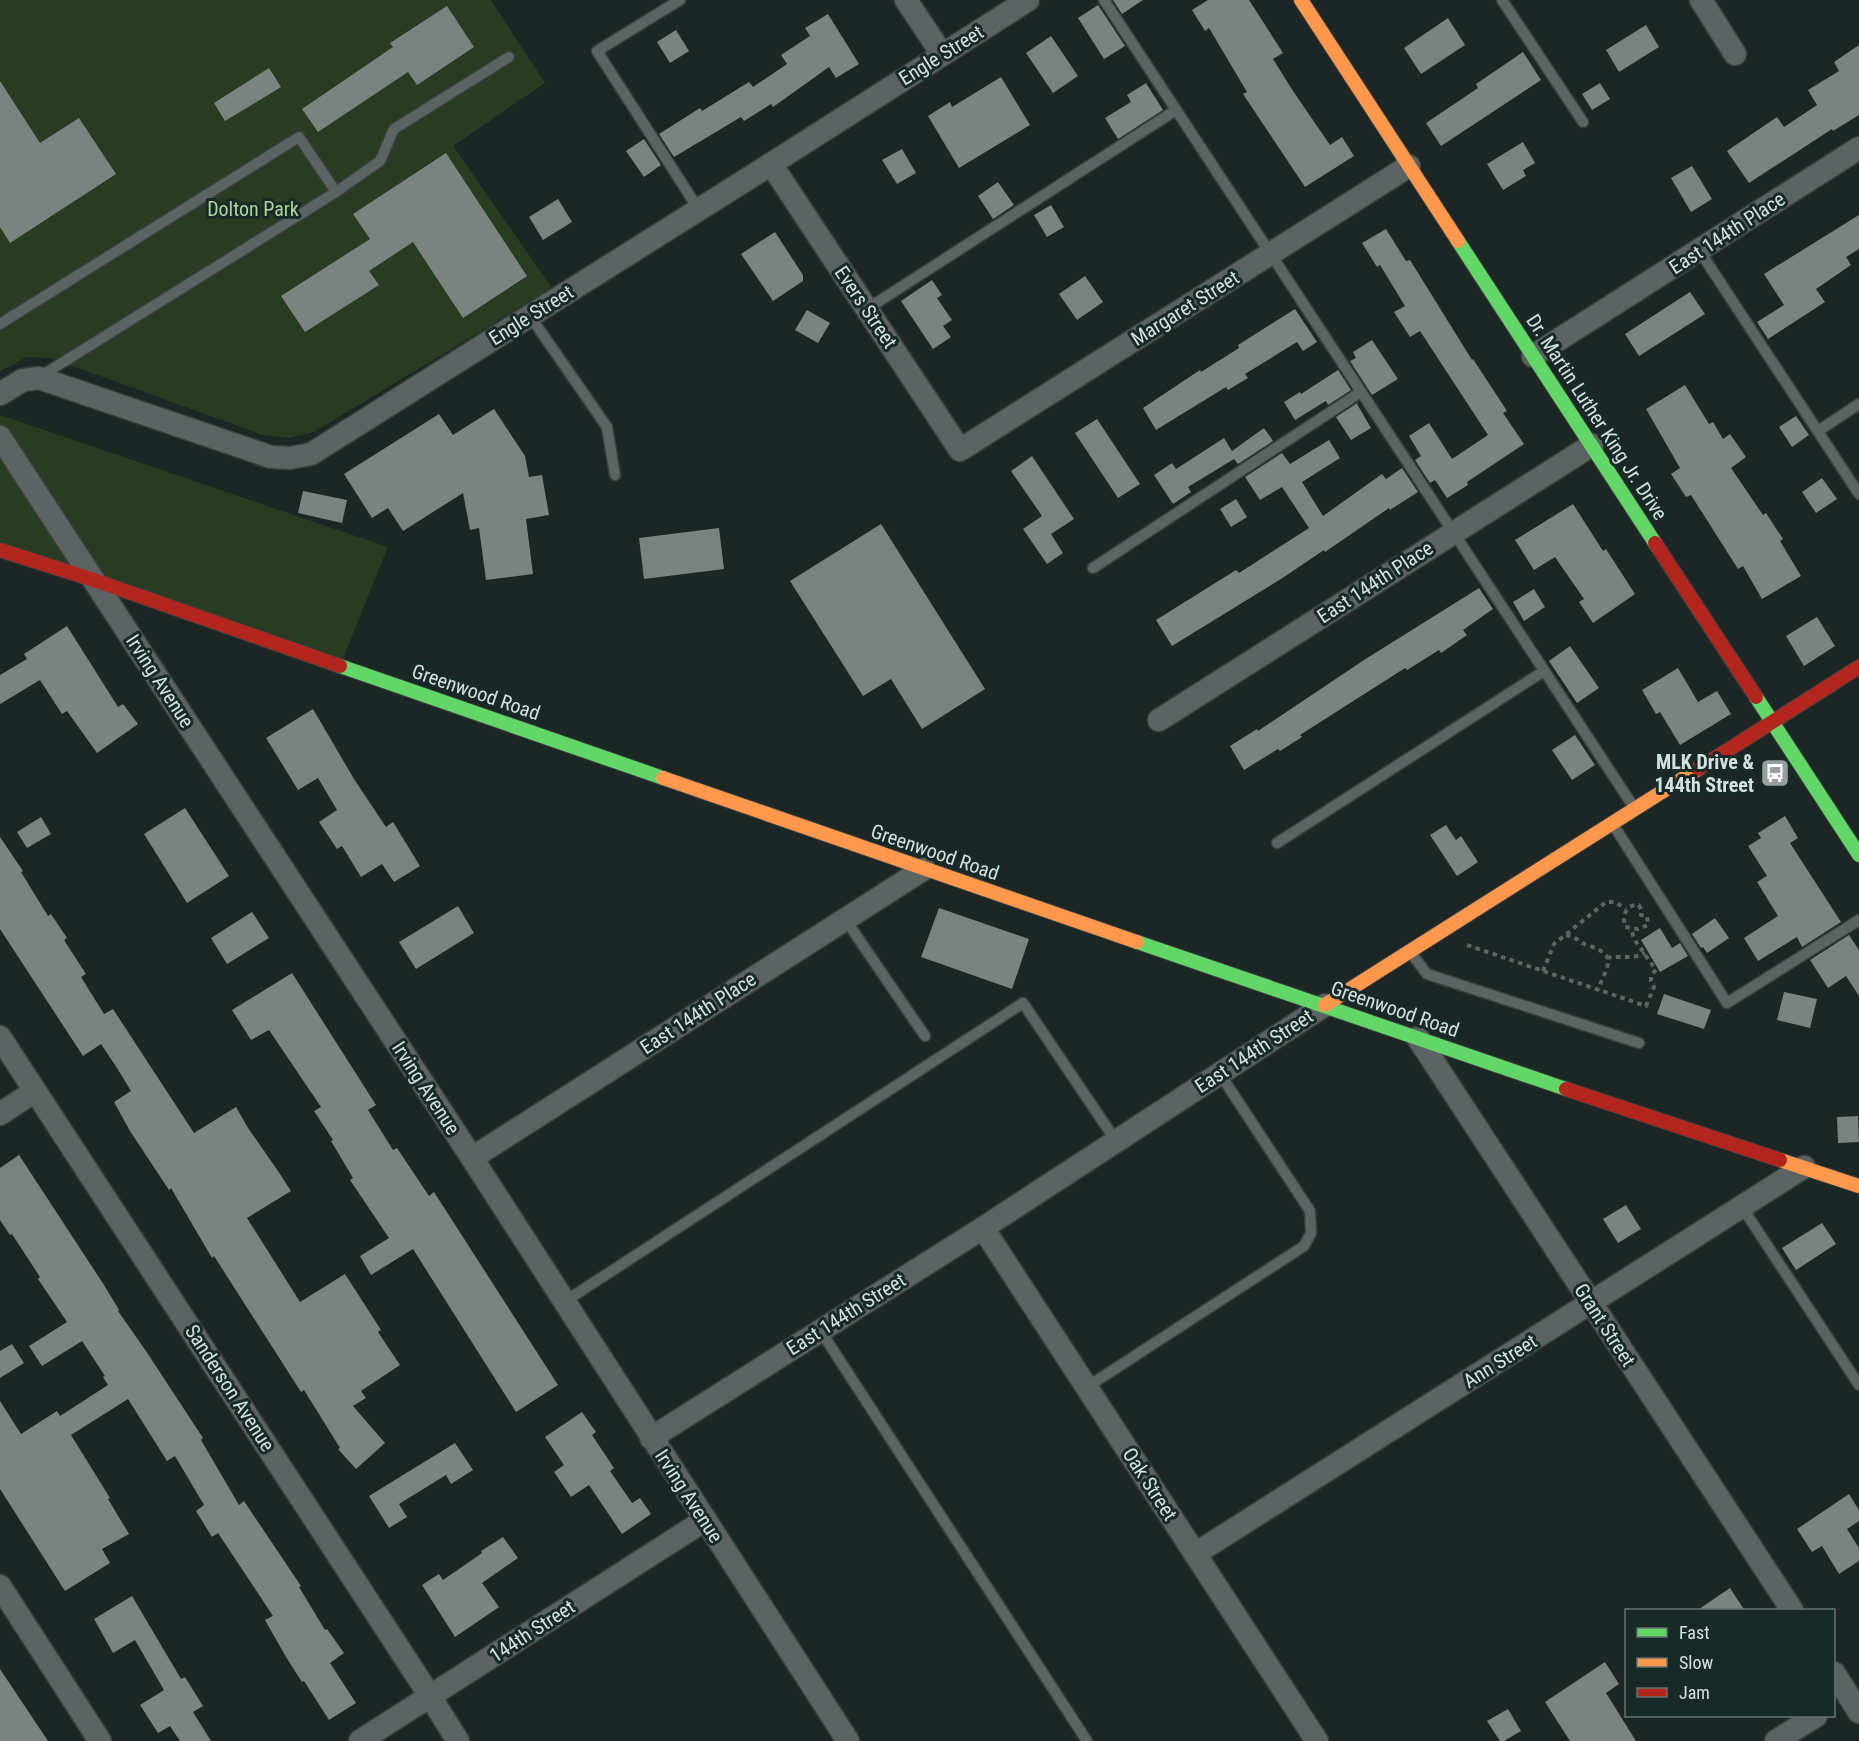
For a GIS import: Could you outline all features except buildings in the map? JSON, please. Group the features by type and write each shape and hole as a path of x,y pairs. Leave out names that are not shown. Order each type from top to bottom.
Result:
{"street":[{"path":"906,0 942,54"},
{"name":"Engle Street","path":"39,378 271,457 290,458 311,454 1028,0"},
{"name":"Dr. Martin Luther King Jr. Drive","path":"1301,0 1859,855"},
{"path":"1701,0 1735,54"},
{"name":"East 144th Place","path":"1533,356 1859,148"},
{"name":"Evers Street","path":"771,164 960,450"},
{"name":"Margaret Street","path":"960,450 1410,166"},
{"path":"0,394 23,380 39,378"},
{"name":"Irving Avenue","path":"0,437 472,1158 848,1741"},
{"name":"East 144th Place","path":"1159,720 1592,445"},
{"name":"Greenwood Road","path":"0,550 94,580 924,869 1859,1186"},
{"name":"East 144th Street","path":"651,1438 983,1228 1325,1005 1859,667"},
{"name":"East 144th Place","path":"472,1158 924,869"},
{"name":"Sanderson Avenue","path":"0,1037 458,1741"},
{"name":"Grant Street","path":"1418,1038 1791,1609"},
{"path":"0,1114 35,1091"},
{"name":"Ann Street","path":"1195,1554 1804,1167"},
{"name":"Oak Street","path":"983,1228 1317,1741"},
{"name":"144th Street","path":"360,1741 705,1520"},
{"path":"0,1586 100,1741"},
{"path":"1835,1676 1850,1700"},
{"path":"1776,1741 1814,1717"}],"lane":[{"path":"680,0 597,51 699,210"},
{"path":"1104,0 1635,809"},
{"path":"1502,0 1583,122"},
{"path":"39,378 336,192 380,161 394,129 509,57"},
{"path":"867,309 1176,110"},
{"path":"0,324 299,137 336,192"},
{"path":"1699,250 1859,494"},
{"path":"530,316 607,427 615,475"},
{"path":"1093,568 1361,392"},
{"path":"1818,431 1859,404"},
{"path":"1277,843 1544,671"},
{"path":"1612,823 1726,1003 1859,920"},
{"path":"845,919 925,1036"},
{"path":"1410,951 1427,974 1639,1043"},
{"path":"564,1302 1023,1003 1116,1141"},
{"path":"1086,1387 1304,1246 1311,1233 1310,1210 1220,1074"},
{"path":"1742,1207 1859,1385"},
{"path":"820,1330 1087,1741"}],"path":[{"path":"1543,971 1554,944 1606,902 1615,902 1626,909"},
{"path":"1639,905 1641,915 1647,916 1648,925 1643,928 1625,927 1626,909 1639,905"},
{"path":"1458,942 1646,1006 1654,987 1651,975 1656,970 1634,939 1632,928"},
{"path":"1565,935 1576,937 1584,945 1600,949 1606,954 1609,962 1598,990"},
{"path":"1607,958 1632,957 1645,953"}],"green space":[{"name":"Dolton Park","path":"0,0 491,0 545,83 453,146 552,288 314,432 289,438 262,435 51,358 27,357 0,371"},
{"path":"0,415 388,547 340,666 0,550"}],"traffic: fast":[{"path":"1458,241 1655,543"},
{"path":"340,666 663,778"},
{"path":"1756,697 1859,855"},
{"path":"1137,942 1566,1089"}],"traffic: slow":[{"path":"1301,0 1458,241"},
{"path":"1325,1005 1698,769"},
{"path":"663,778 1137,942"},
{"path":"1780,1160 1859,1186"}],"traffic: jam":[{"path":"1655,543 1756,697"},
{"path":"0,550 94,580 340,666"},
{"path":"1698,769 1859,667"},
{"path":"1566,1089 1780,1160"}],"place":[{"name":"MLK Drive & 144th Street","path":"1775,773"}]}
